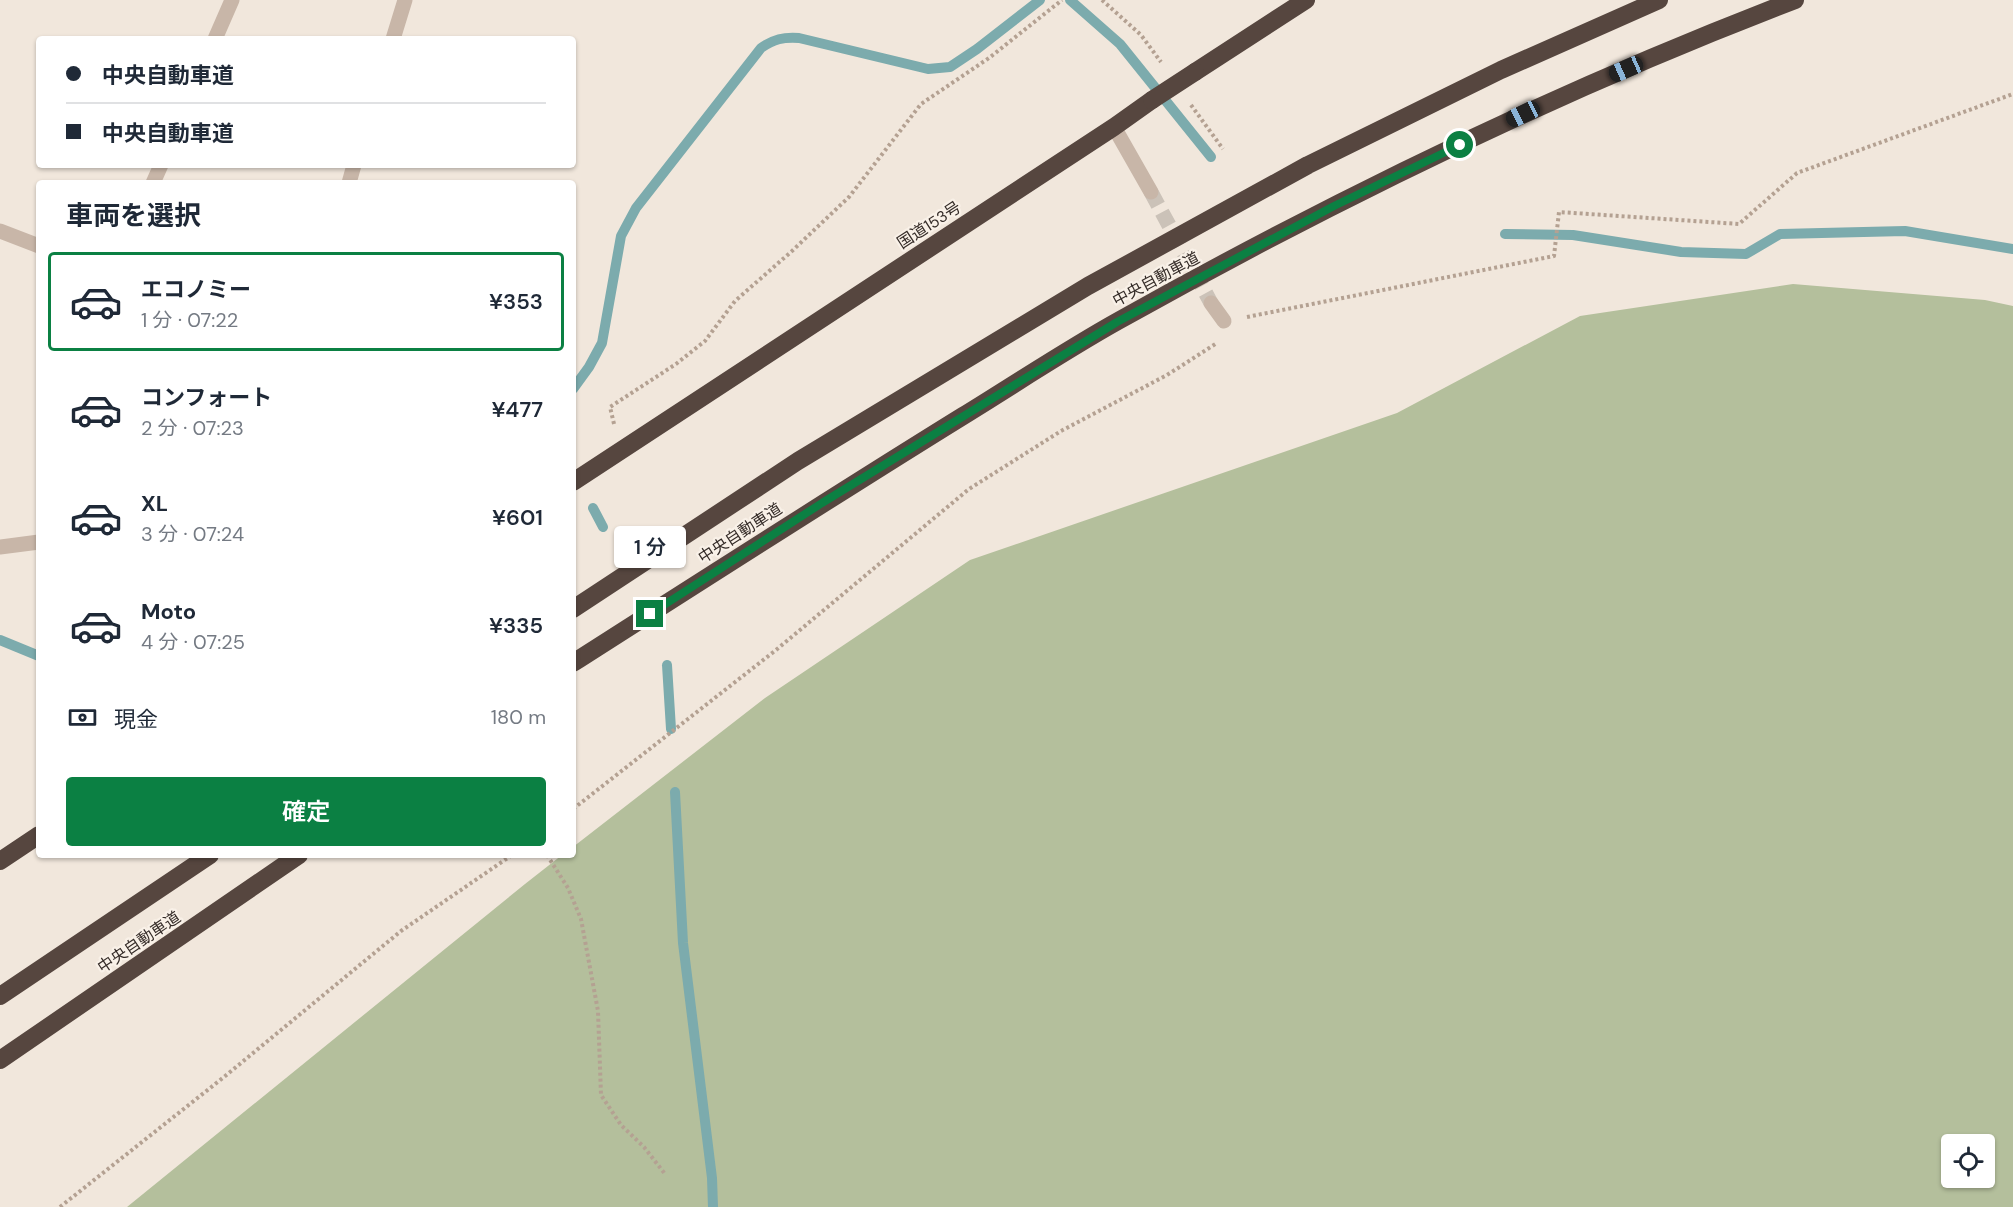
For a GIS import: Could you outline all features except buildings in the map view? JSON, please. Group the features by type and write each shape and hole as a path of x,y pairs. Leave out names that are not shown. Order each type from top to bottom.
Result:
{"highway":[{"name":"国道153号","path":"576,480 1306,0"},
{"name":"中央自動車道","path":"576,607 798,461 1088,286 1308,165 1501,70 1659,0"},
{"name":"中央自動車道","path":"576,661 822,503 1117,322 1334,206 1523,114 1709,33 1795,0"},
{"path":"0,861 36,837"},
{"name":"中央自動車道","path":"0,996 206,858"},
{"name":"中央自動車道","path":"0,1060 294,858"}],"street":[{"path":"216,36 232,0"},
{"path":"394,36 405,0"},
{"path":"1114,127 1151,192"},
{"path":"0,231 36,245"},
{"path":"1211,303 1224,321"},
{"path":"0,547 36,542"}],"path":[{"path":"623,450 610,407 676,364 705,341 735,301 792,251 849,196 921,104 989,58 1062,0"},
{"path":"576,807 776,650 969,489 1061,431 1167,375 1218,342 1224,321 1554,256 1559,212 1739,224 1797,173 2013,94"},
{"path":"60,1207 401,932 508,858"},
{"path":"549,858 568,888 581,919 598,1011 601,1095 621,1125 644,1147 665,1174"}],"green space":[{"path":"1793,284 1985,300 2013,306 2013,1207 127,1207 558,858 576,858 576,845 765,698 970,560 1397,413 1580,316"}],"waterway":[{"path":"576,385 602,343 621,236 636,208 761,48 779,39 799,38 928,69 950,67 1040,0"},
{"path":"1070,0 1120,44 1211,157"},
{"path":"1505,234 1573,235 1681,252 1746,254 1780,234 1905,231 2013,249"},
{"path":"593,508 603,527"},
{"path":"0,640 36,655"},
{"path":"667,665 671,729"},
{"path":"675,792 683,943 712,1178 713,1207"}],"tunnel":[{"path":"1151,192 1211,303"}],"route":[{"path":"650,614 822,503 1117,322 1334,206 1460,145"}]}
